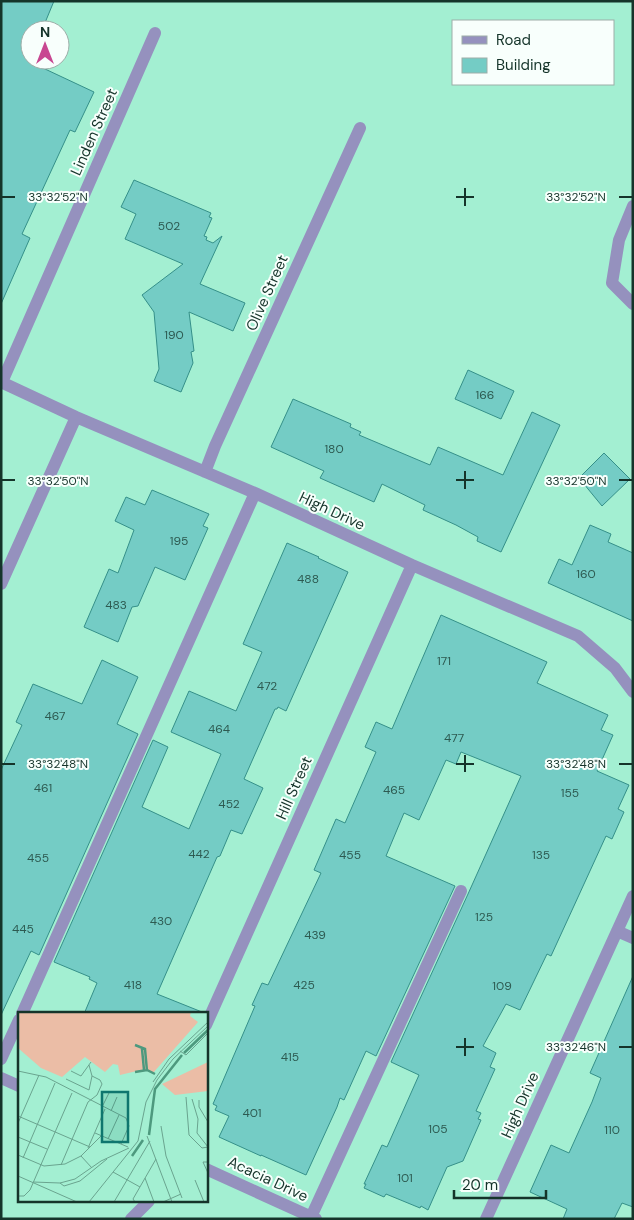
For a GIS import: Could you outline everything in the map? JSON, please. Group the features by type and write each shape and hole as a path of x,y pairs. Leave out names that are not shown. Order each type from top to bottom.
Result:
{"street":[{"name":"Linden Street","path":"2,382 155,34"},
{"name":"Olive Street","path":"205,472 215,446 360,128"},
{"path":"633,206 618,240 612,283 633,304"},
{"name":"High Drive","path":"2,382 255,493 412,565 578,636 615,668 633,692"},
{"path":"1,584 76,416"},
{"path":"23,1012 255,493"},
{"name":"Hill Street","path":"208,1021 412,565"},
{"path":"314,1218 461,891"},
{"name":"High Drive","path":"486,1219 633,896"},
{"path":"617,931 633,938"},
{"path":"1,1059 18,1022"},
{"path":"1,1078 18,1086"},
{"name":"Acacia Drive","path":"208,1170 314,1218"},
{"path":"131,1219 148,1202"}],"building":[{"path":"1,1 54,1 46,20 20,20 20,70 47,70 94,92 75,132 70,130 22,234 30,238 1,304"},
{"path":"134,180 211,213 209,217 212,218 204,236 207,237 206,240 213,243 222,236 200,284 245,303 233,331 189,312 194,351 191,352 193,363 181,392 154,381 159,369 154,312 142,295 183,264 125,239 136,214 121,207"},
{"path":"468,370 514,391 501,419 455,399"},
{"path":"293,399 351,424 350,427 361,432 359,435 430,465 438,447 503,475 532,412 560,425 501,552 477,541 478,537 456,525 423,510 425,505 382,484 374,502 320,478 324,471 271,447"},
{"path":"604,453 630,479 602,506 579,478"},
{"path":"152,490 209,514 203,526 208,528 185,580 155,567 138,606 132,607 118,642 84,627 109,569 118,573 134,530 115,521 126,497 145,505"},
{"path":"590,525 611,534 608,542 633,553 633,621 548,583 559,559 572,565"},
{"path":"287,543 348,572 286,711 278,707 275,709 244,779 263,788 242,834 231,830 220,856 217,857 157,994 202,1012 85,1012 97,983 89,979 90,977 54,962 153,740 168,747 142,807 189,829 221,754 171,732 189,691 236,711 262,652 243,644"},
{"path":"441,615 547,662 537,683 608,715 601,730 613,735 597,771 629,785 618,809 624,812 612,839 606,836 551,956 547,954 520,1010 506,1004 483,1046 496,1053 490,1067 495,1069 476,1111 481,1113 478,1119 481,1120 463,1161 447,1167 428,1210 386,1194 384,1197 364,1188 366,1184 364,1184 382,1145 387,1147 419,1075 391,1062 521,776 461,752 456,764 446,760 419,820 404,813 386,856 455,886 376,1056 366,1051 344,1100 340,1098 306,1175 219,1137 229,1116 215,1110 217,1106 213,1104 255,1006 252,1005 262,983 268,985 321,873 314,870 336,819 345,823 376,752 365,747 376,722 392,729"},
{"path":"102,660 138,677 117,724 138,734 39,955 31,951 1,1015 1,770 22,725 16,722 33,684 82,704"},
{"path":"633,976 633,1207 622,1203 614,1219 563,1219 567,1209 530,1192 551,1145 569,1153 601,1078 590,1073"}]}
